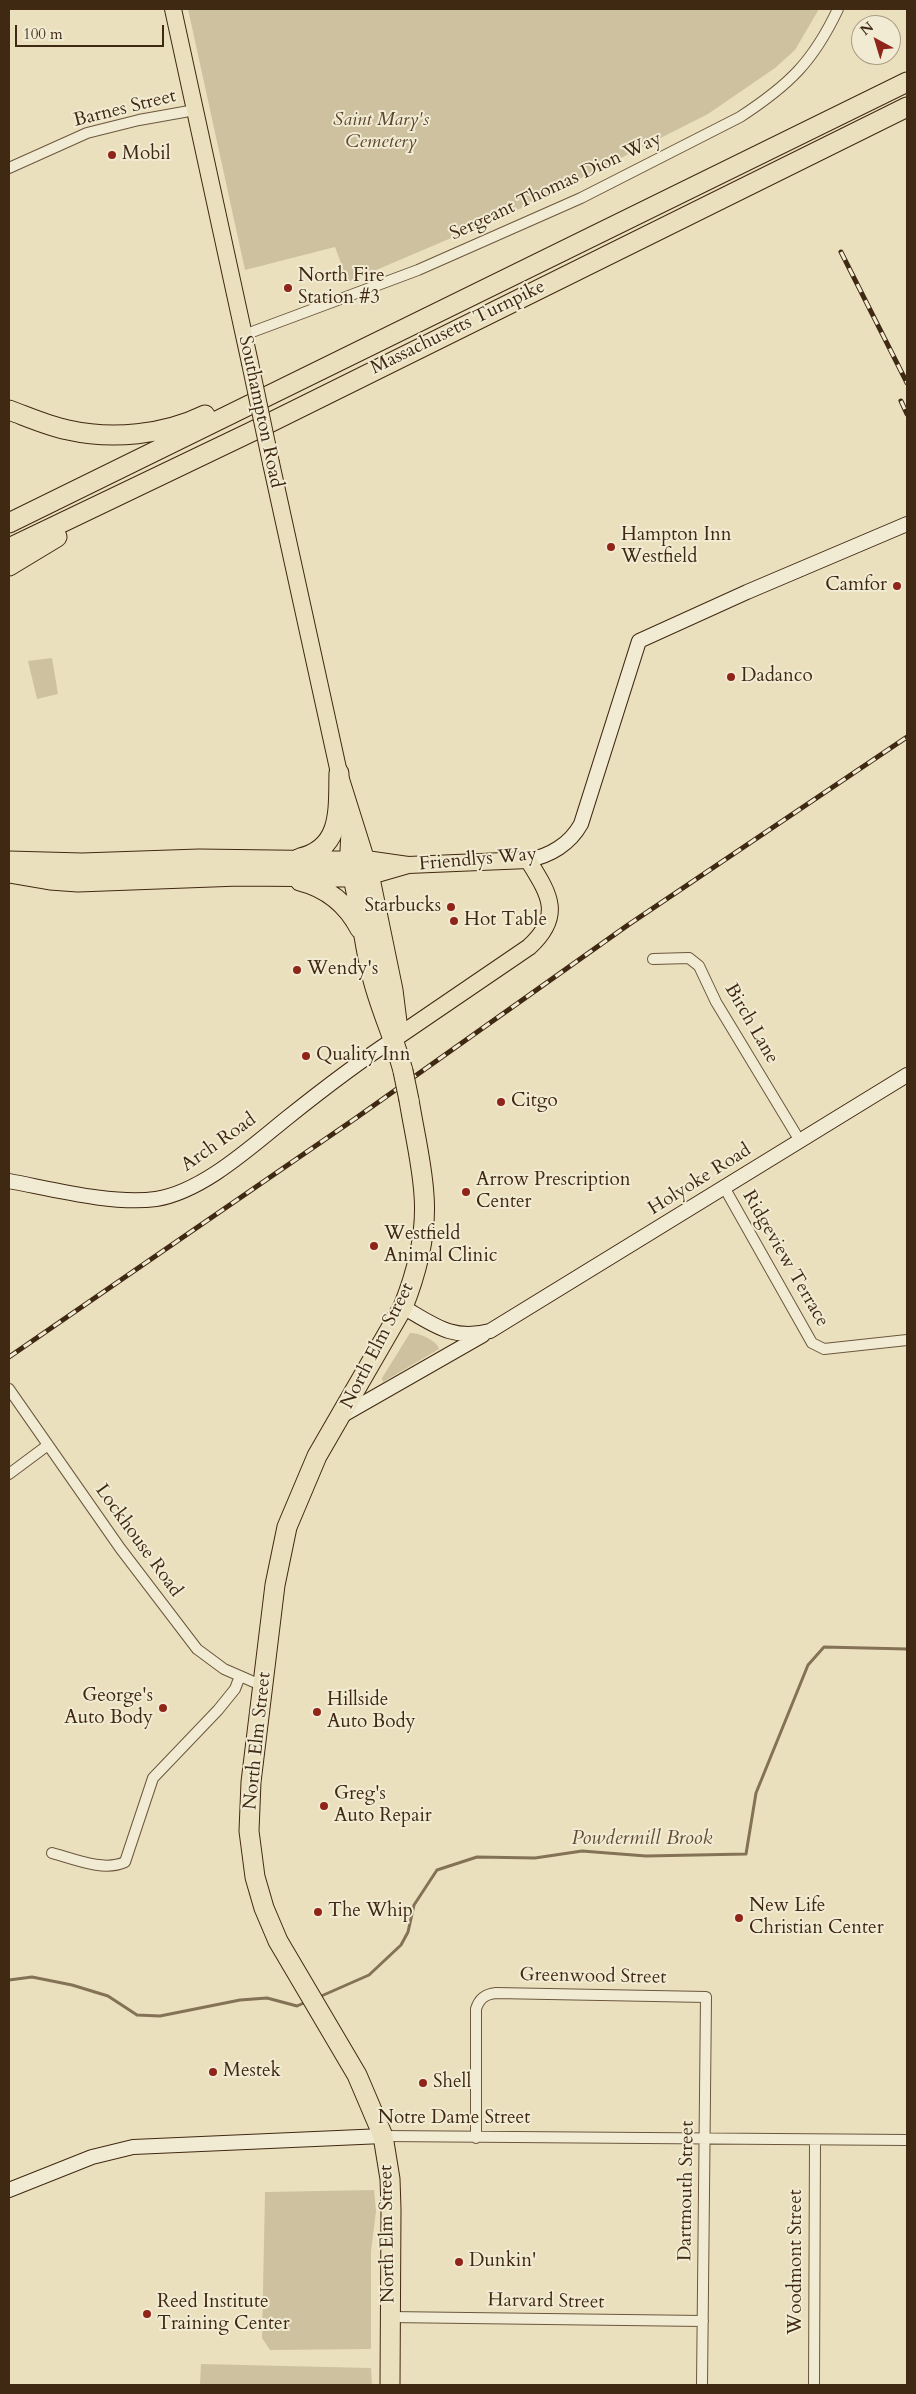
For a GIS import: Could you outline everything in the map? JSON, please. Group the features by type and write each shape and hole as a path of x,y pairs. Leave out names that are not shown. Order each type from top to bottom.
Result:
{"highway":[{"name":"Massachusetts Turnpike","path":"9,523 907,82"},
{"name":"Massachusetts Turnpike","path":"9,548 252,432 907,107"},
{"path":"9,410 68,430 107,435 136,434 166,429 201,417 386,329 475,294"},
{"path":"9,566 78,525 226,448 252,432"},
{"path":"288,860 316,854 330,838 338,815 339,773"},
{"path":"9,864 199,859 288,860 359,868"},
{"path":"9,864 50,880 78,882 274,876 359,868"},
{"name":"Southampton Road","path":"359,868 366,941 373,979 394,1039 409,1100"},
{"name":"Southampton Road","path":"359,868 395,1007 397,1022 394,1039"},
{"path":"274,876 302,881 330,893 350,912 366,941"},
{"name":"North Elm Street","path":"390,2385 391,2209 390,2179 383,2136 357,2075 278,1941 264,1908 255,1877 249,1831 251,1782 275,1585 287,1527 317,1456 343,1415 403,1307 413,1282 421,1248 424,1196 409,1100"}],"main road":[{"name":"Southampton Road","path":"174,9 339,773 351,814 359,868"},
{"name":"Friendlys Way","path":"359,868 528,860"},
{"path":"394,1039 518,955 542,934 551,916 548,899 541,882 528,860"}],"street":[{"name":"Sergeant Thomas Dion Way","path":"244,335 418,270 581,198 740,117 761,103 808,61 823,39 838,9"},
{"name":"Barnes Street","path":"9,168 87,133 139,120 195,110"},
{"name":"Friendlys Way","path":"528,860 547,854 571,838 581,824 639,641 747,592 907,524"},
{"name":"Birch Lane","path":"653,959 689,958 699,966 716,1002 800,1141"},
{"name":"Arch Road","path":"9,1181 128,1200 157,1198 176,1193 215,1172 350,1069 394,1039"},
{"name":"Holyoke Road","path":"403,1307 449,1332 474,1335 490,1331 907,1074"},
{"name":"Ridgeview Terrace","path":"724,1187 812,1343 824,1349 907,1340"},
{"path":"343,1415 490,1331"},
{"name":"Lockhouse Road","path":"9,1389 188,1638 209,1659 263,1686"},
{"path":"9,1474 48,1445"},
{"path":"52,1854 86,1862 116,1866 125,1862 153,1778 218,1710 235,1689 240,1676"},
{"name":"Greenwood Street","path":"476,2138 476,2013 481,1999 496,1993 706,1997"},
{"name":"Dartmouth Street","path":"702,2385 706,1997"},
{"name":"Notre Dame Street","path":"9,2190 98,2156 133,2148 383,2136 907,2140"},
{"name":"Woodmont Street","path":"814,2385 815,2140"},
{"name":"Harvard Street","path":"389,2317 703,2321"}],"green space":[{"name":"Saint Mary's Cemetery","path":"188,9 819,9 795,50 775,68 708,114 524,207 348,282 335,247 245,270"},
{"path":"52,658 58,694 37,699 28,661"},
{"path":"410,1333 427,1338 435,1343 439,1349 383,1382 382,1378"},
{"path":"374,2190 376,2211 371,2251 371,2349 270,2350 262,2338 265,2192"},
{"path":"201,2364 371,2368 372,2385 200,2385"}],"waterway":[{"name":"Powdermill Brook","path":"319,1997 369,1975 401,1945 408,1932 414,1905 437,1870 477,1857 535,1858 582,1851 646,1856 746,1854 756,1793 808,1665 824,1647 907,1649"},
{"name":"Powdermill Brook","path":"9,1980 32,1977 72,1985 108,1996 137,2015 160,2016 240,2000 267,1998 297,2006 306,2002"}],"railway":[{"path":"841,252 907,383"},
{"path":"901,401 907,414"},
{"path":"9,1357 356,1118 628,925 907,737"}],"place":[{"name":"Mobil","path":"112,155"},
{"name":"North Fire Station #3","path":"288,288"},
{"name":"Hampton Inn Westfield","path":"611,547"},
{"name":"Camfor","path":"897,586"},
{"name":"Dadanco","path":"731,677"},
{"name":"Starbucks","path":"451,907"},
{"name":"Hot Table","path":"454,921"},
{"name":"Wendy's","path":"297,970"},
{"name":"Quality Inn","path":"306,1056"},
{"name":"Citgo","path":"501,1102"},
{"name":"Arrow Prescription Center","path":"466,1192"},
{"name":"Westfield Animal Clinic","path":"374,1246"},
{"name":"George's Auto Body","path":"163,1708"},
{"name":"Hillside Auto Body","path":"317,1712"},
{"name":"Greg's Auto Repair","path":"324,1806"},
{"name":"The Whip","path":"318,1912"},
{"name":"New Life Christian Center","path":"739,1918"},
{"name":"Mestek","path":"213,2072"},
{"name":"Shell","path":"423,2083"},
{"name":"Dunkin'","path":"459,2262"},
{"name":"Reed Institute Training Center","path":"147,2314"}]}
